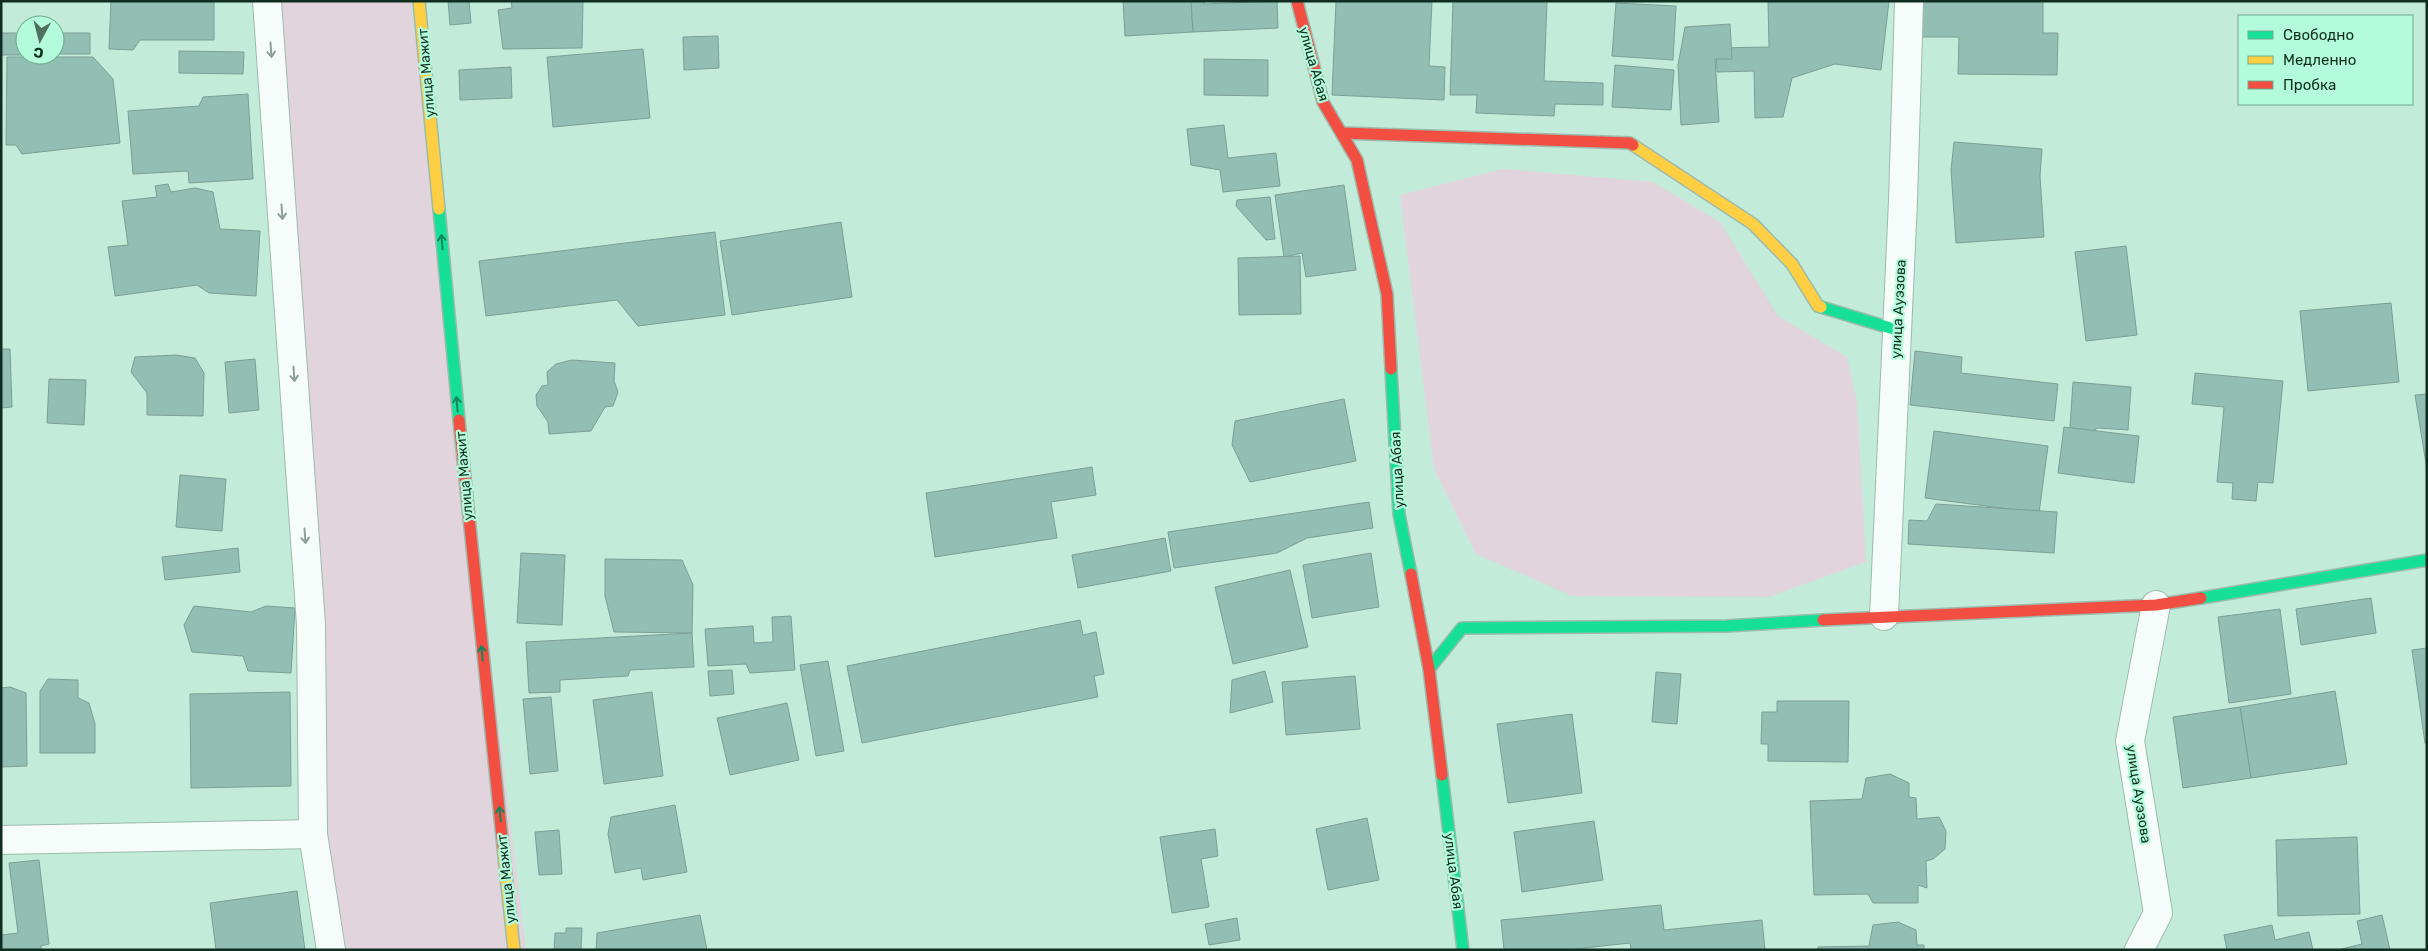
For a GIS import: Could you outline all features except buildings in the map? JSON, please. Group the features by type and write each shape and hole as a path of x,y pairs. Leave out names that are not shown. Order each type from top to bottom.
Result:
{"street":[{"path":"267,1 311,625 313,834 331,950"},
{"name":"улица Мажит","path":"419,1 470,546 514,950"},
{"name":"улица Абая","path":"1297,1 1323,102 1357,160 1387,294 1399,514 1429,669 1464,950"},
{"name":"улица Ауэзова","path":"1884,616 1909,1"},
{"path":"1342,133 1630,144 1753,224 1792,264 1818,306 1897,330"},
{"path":"1429,669 1462,628 1726,626 1884,616 2156,605 2427,560"},
{"name":"улица Ауэзова","path":"2139,950 2158,914 2130,741 2156,605"},
{"path":"1,840 313,834"}],"shaded area":[{"path":"273,1 411,1 526,950 345,950 329,841"},
{"path":"1503,169 1653,182 1720,222 1778,316 1847,357 1857,402 1866,562 1768,597 1572,596 1476,554 1434,469 1400,195"}],"traffic: fast":[{"path":"439,209 459,420"},
{"path":"1821,307 1897,330"},
{"path":"1391,369 1399,514 1411,574"},
{"path":"2201,598 2427,560"},
{"path":"1429,669 1462,628 1726,626 1823,620"},
{"path":"1442,775 1463,950"}],"traffic: slow":[{"path":"419,1 439,209"},
{"path":"1633,145 1753,224 1792,264 1818,306 1821,307"},
{"path":"503,847 514,950"}],"traffic: jam":[{"path":"1297,1 1323,102 1357,160 1387,294 1391,369"},
{"path":"1342,133 1630,143 1633,145"},
{"path":"459,420 503,847"},
{"path":"1411,574 1429,669 1442,775"},
{"path":"1823,620 2156,605 2201,598"}]}
